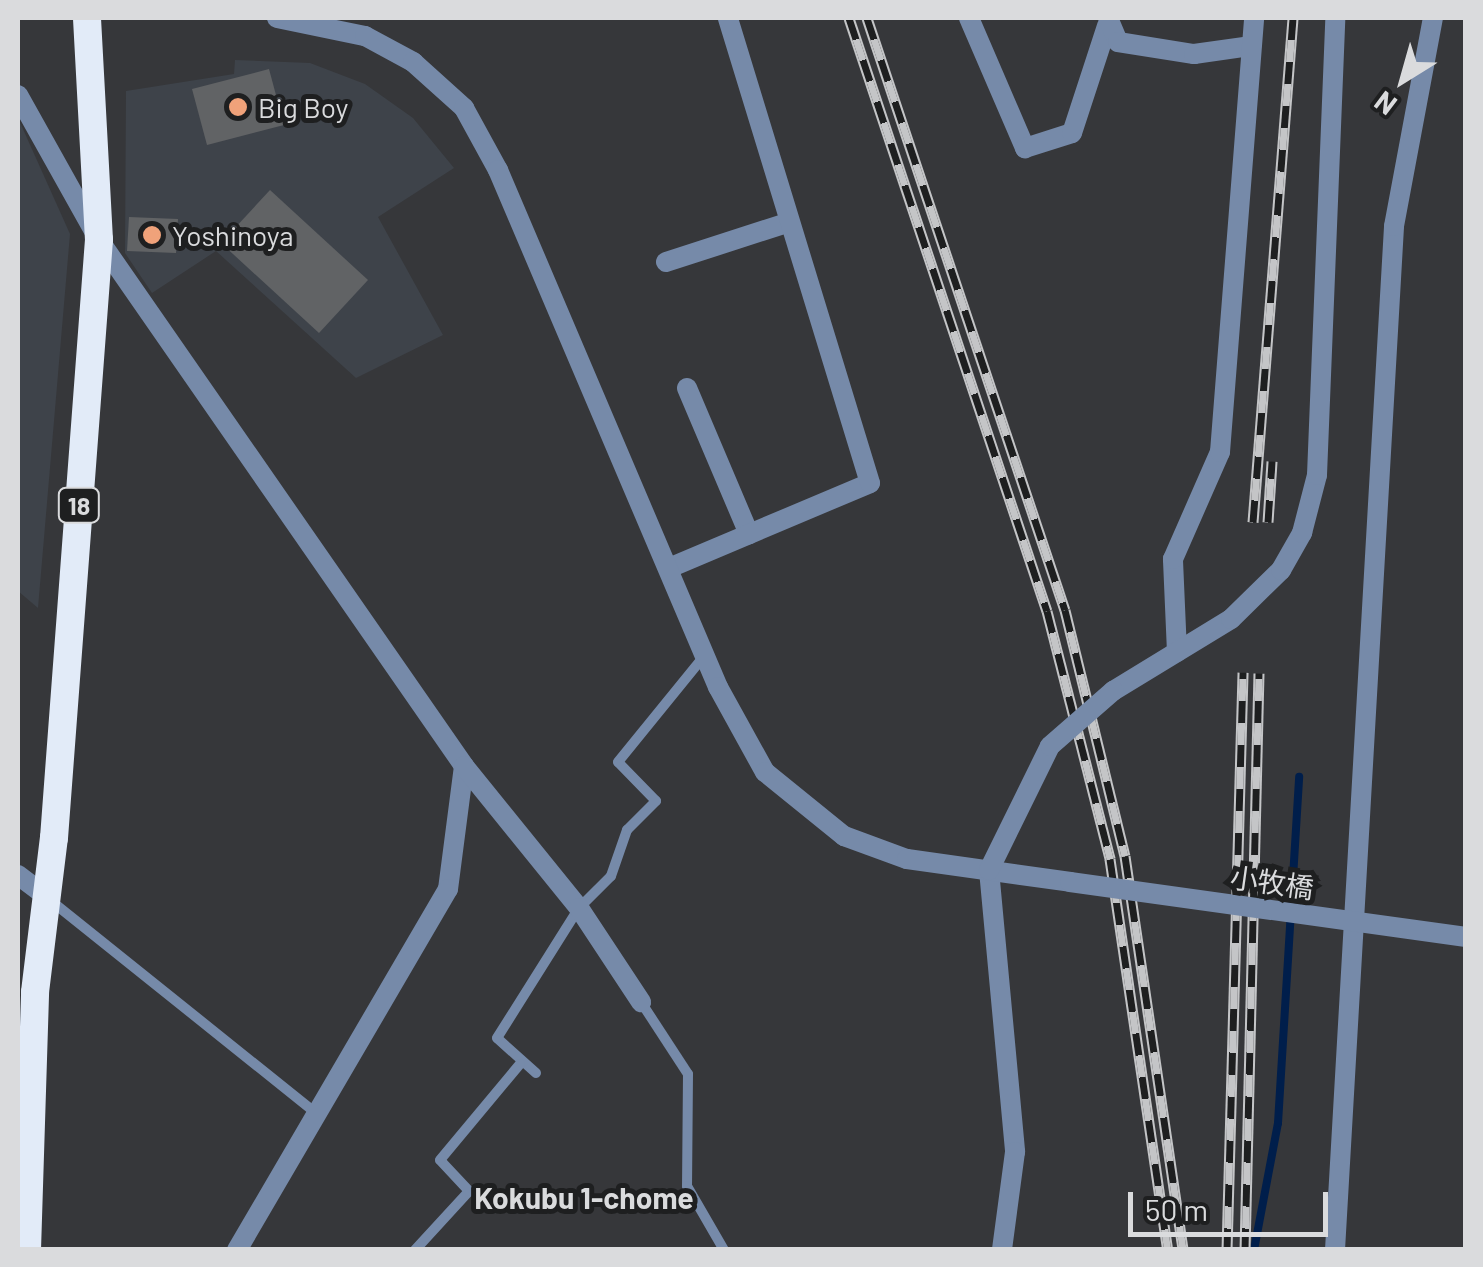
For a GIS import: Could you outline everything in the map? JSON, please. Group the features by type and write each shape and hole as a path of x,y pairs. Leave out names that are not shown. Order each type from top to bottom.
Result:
{"highway":[{"name":"18","path":"18,1016 35,992 48,898 99,240 88,18"},
{"path":"27,1250 35,992"}],"street":[{"name":"小牧橋","path":"278,18 366,36 412,62 464,108 498,170 705,656 765,772 798,804 844,836 907,860 1466,936"},
{"path":"668,568 870,483 787,223 728,18"},
{"path":"969,18 1025,148 1072,134 1108,22"},
{"path":"1177,652 1173,559 1220,452 1254,18"},
{"path":"1002,1250 1016,1164 989,870 1050,746 1113,691 1261,593 1290,556 1311,506 1335,18"},
{"path":"1335,1250 1394,226 1434,18"},
{"path":"1108,22 1118,42 1194,54 1251,46"},
{"path":"18,95 99,240 464,766 579,908 641,1002"},
{"path":"666,262 787,223"},
{"path":"687,388 749,534"},
{"path":"237,1250 448,890 464,766"},
{"path":"18,876 48,898"}],"lane":[{"path":"536,1074 520,1064 497,1038 579,908 611,876 627,830 656,801 618,762 705,656"},
{"path":"48,898 318,1115"},
{"path":"641,1002 688,1074 687,1186 724,1250"},
{"path":"415,1250 469,1191 440,1160 520,1064"}],"shaded area":[{"path":"235,60 310,63 365,84 413,118 454,168 378,217 443,335 356,378 216,251 152,293 125,253 126,91 234,74"},
{"path":"18,118 70,234 38,608 18,591"}],"building":[{"name":"Big Boy","path":"269,69 284,125 207,145 192,89"},
{"path":"270,190 368,280 319,333 221,243"},
{"name":"Yoshinoya","path":"129,217 178,219 176,253 127,251"}],"waterway":[{"path":"1254,1250 1278,1123 1299,777"}],"railway":[{"path":"849,18 1047,611 1110,859 1168,1250"},
{"path":"867,18 1065,610 1125,856 1183,1250"},
{"path":"1253,522 1293,18"},
{"path":"1268,522 1272,461"},
{"path":"1227,1250 1243,672"},
{"path":"1245,1250 1259,673"}],"place":[{"name":"Big Boy","path":"238,107"},
{"name":"Yoshinoya","path":"152,235"}],"district":[{"name":"Kokubu 1-chome","path":"584,1197"}]}
